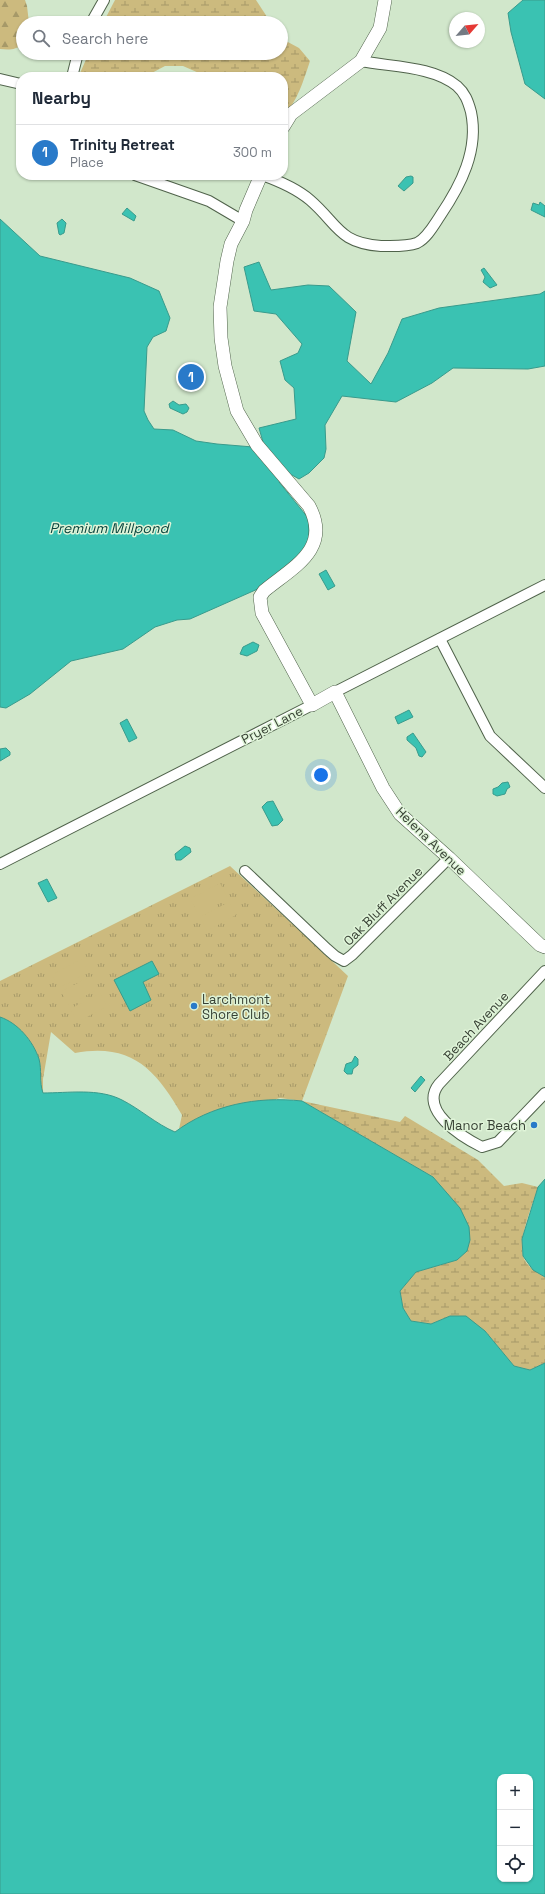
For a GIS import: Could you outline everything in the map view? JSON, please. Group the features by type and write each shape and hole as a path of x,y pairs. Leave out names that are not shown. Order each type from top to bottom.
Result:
{"street":[{"path":"95,16 104,0"},
{"path":"288,119 291,114 361,61 380,28 385,0"},
{"path":"73,72 76,60"},
{"path":"278,180 311,200 345,236 358,242 380,246 410,245 418,242 430,232 464,174 473,135 468,102 463,92 456,86 447,79 433,73 361,61"},
{"path":"0,79 16,83"},
{"path":"149,180 209,201 243,221"},
{"path":"260,180 246,210 243,221 231,244 220,307 221,338 227,373 237,411 257,445 309,506 316,518 317,533 314,547 304,558 264,590 260,597 262,613 312,704"},
{"name":"Pryer Lane","path":"0,864 545,585"},
{"path":"440,639 490,736 545,788"},
{"name":"Helena Avenue","path":"335,692 383,788 400,814 449,858 540,945 545,947"},
{"name":"Oak Bluff Avenue","path":"245,870 335,956 344,961 352,955 449,858"},
{"name":"Beach Avenue","path":"545,971 439,1084 433,1093 434,1102 440,1116 472,1142 482,1147 498,1142 545,1093"}],"green space":[{"path":"0,0 25,0 28,16 16,16 16,48 0,49"},
{"path":"115,0 256,0 266,16 107,16"},
{"path":"288,42 299,48 310,61 303,83 288,111 288,72 197,72 183,66 165,66 154,72 80,72 86,60 288,60"},
{"path":"230,866 348,976 302,1101 280,1098 187,1125 179,1129 182,1115 162,1084 140,1063 127,1056 112,1052 95,1051 75,1053 51,1032 43,1079 43,1093 0,1050 0,981"},
{"path":"220,883 227,897 197,912 190,899"},
{"path":"229,902 236,915 207,931 200,917"},
{"path":"81,959 89,972 59,988 52,975"},
{"path":"91,976 98,989 69,1005 61,992"},
{"path":"100,993 107,1006 78,1022 70,1009"},
{"path":"302,1101 400,1122 405,1116 478,1160 504,1186 522,1183 538,1187 524,1231 522,1249 526,1263 545,1277 545,1363 530,1370 514,1366 485,1331 450,1316 431,1324 411,1321 403,1308 400,1291 416,1272 457,1260 433,1177"}],"water":[{"path":"523,0 545,0 545,99 525,84 511,32 508,13"},
{"path":"406,177 413,177 413,183 404,191 398,186"},
{"path":"540,202 545,206 545,217 531,210 533,203 539,205"},
{"path":"127,208 136,216 134,221 122,214"},
{"name":"Premium Millpond","path":"0,219 40,256 130,278 159,291 170,318 166,331 153,337 147,347 144,411 154,429 173,430 196,441 253,447 263,442 259,428 296,419 294,388 285,380 280,361 298,353 302,344 276,314 254,311 244,267 259,262 271,290 308,285 329,286 356,312 347,361 371,384 388,353 402,319 439,308 540,294 545,291 545,366 528,369 453,368 432,383 396,402 342,396 325,425 326,449 324,458 309,473 299,479 292,475 279,482 309,519 309,547 260,588 190,619 177,620 155,627 123,649 71,661 30,694 6,708 0,707"},
{"path":"62,219 66,223 64,233 60,235 57,223"},
{"path":"484,268 497,285 490,288 483,282 485,277 481,270"},
{"path":"173,401 179,405 186,404 189,408 187,412 183,414 170,408 169,404"},
{"path":"326,570 335,586 328,590 319,574"},
{"path":"253,642 259,645 257,651 247,656 240,654 243,647"},
{"path":"409,710 413,717 398,724 395,717"},
{"path":"127,719 137,738 129,742 120,723"},
{"path":"413,733 426,752 422,757 419,756 416,748 407,740 407,737"},
{"path":"6,748 10,752 10,755 0,761 0,749"},
{"path":"508,782 510,787 507,789 505,794 497,796 493,794 493,789 502,783"},
{"path":"273,801 283,820 278,825 272,826 262,807 267,802"},
{"path":"185,846 190,848 191,852 181,860 176,860 175,854"},
{"path":"47,879 57,898 48,902 38,883"},
{"path":"152,961 159,974 143,982 151,1000 130,1011 114,980"},
{"path":"0,1017 19,1028 33,1046 39,1059 43,1093 83,1092 113,1096 175,1132 204,1115 235,1104 268,1100 302,1101 433,1177 460,1208 469,1227 470,1240 467,1251 457,1260 416,1272 400,1291 403,1308 411,1321 431,1324 450,1316 466,1316 485,1331 514,1366 530,1370 545,1363 545,1894 0,1894"},
{"path":"355,1056 358,1059 358,1065 353,1069 352,1074 347,1074 344,1071 346,1064 352,1062"},
{"path":"421,1076 425,1080 415,1092 411,1088"},
{"path":"545,1179 545,1277 533,1270 523,1256 522,1239 538,1187"}],"place":[{"name":"Trinity Retreat","path":"191,377"},
{"name":"Larchmont Shore Club","path":"194,1006"},
{"name":"Manor Beach","path":"534,1125"}]}
